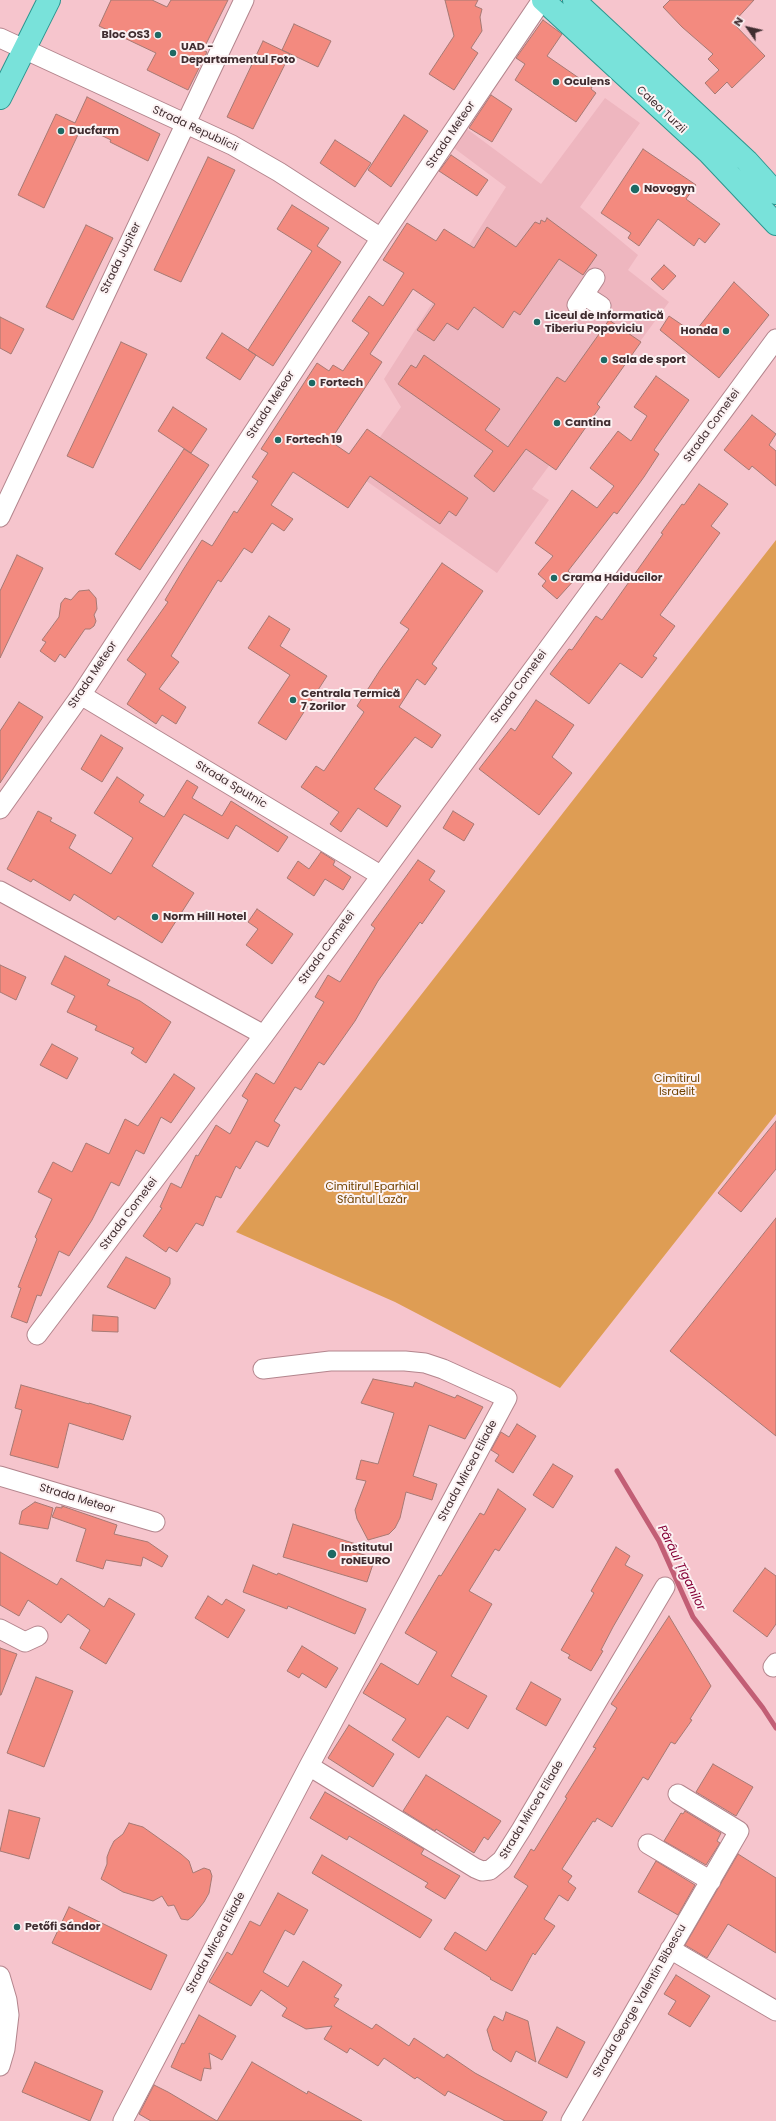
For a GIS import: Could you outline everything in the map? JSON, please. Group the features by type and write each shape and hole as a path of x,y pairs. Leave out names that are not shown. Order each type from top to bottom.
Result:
{"main road":[{"path":"0,98 49,0"},
{"name":"Calea Turzii","path":"543,0 709,153 776,224"},
{"name":"Calea Turzii","path":"574,0 747,162 776,192"}],"street":[{"name":"Strada Jupiter","path":"0,518 50,414 95,312 244,0"},
{"name":"Strada Meteor","path":"0,809 81,695 381,238 543,0"},
{"name":"Strada Republicii","path":"0,38 232,145 279,172 381,238"},
{"path":"595,278 580,300 601,306"},
{"name":"Strada Cometei","path":"37,1335 264,1035 380,875 776,339"},
{"name":"Strada Sputnic","path":"81,695 380,875"},
{"path":"0,891 264,1035"},
{"name":"Strada Mircea Eliade","path":"123,2121 309,1766 507,1398 443,1369 405,1361 330,1361 263,1369"},
{"name":"Strada Meteor","path":"0,1476 154,1522"},
{"name":"Strada Mircea Eliade","path":"309,1766 475,1868 482,1871 490,1870 502,1860 521,1830 665,1588"},
{"path":"0,1629 25,1642 38,1636"},
{"name":"Strada George Valentin Bibescu","path":"571,2121 739,1831 678,1794"},
{"path":"648,1844 711,1881"},
{"path":"670,1949 776,2011"},
{"path":"0,1976 7,2000 9,2015 5,2049 0,2066"}],"shaded area":[{"name":"Liceul de Informatică Tiberiu Popoviciu","path":"605,98 640,123 580,207 638,255 628,270 669,302 532,489 549,500 497,573 355,473 401,407 384,379 506,187 446,142 459,123 541,184"}],"green space":[{"path":"776,540 776,1114 560,1388 395,1302 236,1232"}],"building":[{"path":"111,0 152,0 167,7 171,0 228,0 203,50 207,52 188,90 147,70 156,53 99,26"},
{"path":"445,0 478,0 475,6 482,9 480,17 482,31 471,48 478,53 454,90 429,74 454,36"},
{"path":"670,0 754,0 733,23 765,56 732,88 727,82 715,94 705,83 719,70 708,59 713,54 682,27 663,7"},
{"path":"543,20 562,34 547,56 592,87 591,89 596,93 576,122 515,80 525,64 516,58"},
{"path":"294,24 331,41 318,67 282,50"},
{"path":"263,41 290,54 253,129 227,117"},
{"path":"491,95 512,109 492,142 469,128"},
{"path":"87,97 160,134 148,161 110,142 111,140 82,126 44,208 18,195 56,114 75,123"},
{"path":"404,115 428,131 391,187 368,170"},
{"path":"335,140 371,163 355,187 320,163"},
{"path":"643,149 696,185 686,199 720,224 705,243 699,238 694,246 658,219 639,246 628,238 631,233 601,213"},
{"path":"451,155 488,180 477,196 439,171"},
{"path":"208,157 235,170 181,282 154,270"},
{"path":"292,205 329,228 317,246 341,262 273,366 248,350 312,251 277,229"},
{"path":"547,218 597,255 583,275 559,259 520,315 514,311 503,328 474,307 458,330 447,323 434,341 417,330 435,304 413,289 370,354 382,362 330,441 349,454 367,429 468,498 456,516 449,511 440,524 370,476 348,508 293,472 271,505 293,519 284,531 272,523 252,553 244,548 221,582 218,580 171,656 179,662 159,689 186,707 176,724 162,715 156,724 127,704 146,674 127,660 168,602 165,600 202,540 212,546 234,511 237,513 258,481 252,477 268,453 261,449 317,363 329,371 333,365 343,371 369,333 352,321 369,296 383,306 404,273 383,260 407,223 436,241 444,229 474,248 487,227 516,247 535,222 540,224 541,220 545,222"},
{"path":"86,225 113,238 73,320 46,307"},
{"path":"664,265 676,276 663,290 651,279"},
{"name":"Honda","path":"734,282 769,315 719,378 660,330 669,316 694,333"},
{"path":"0,317 24,329 11,354 0,348"},
{"path":"609,320 641,342 597,404 600,407 556,470 526,449 494,492 474,476 493,451 398,384 411,365 416,368 424,355 500,409 485,430 508,447 557,377 565,382"},
{"path":"222,333 256,355 240,380 206,358"},
{"path":"121,342 147,354 93,468 67,456"},
{"path":"656,376 689,400 654,450 659,454 644,477 617,514 614,512 568,571 576,578 557,599 542,586 546,581 538,574 553,556 535,543 572,490 597,508 614,486 590,468 618,431 631,441 647,416 634,407"},
{"path":"173,407 207,429 191,453 158,431"},
{"path":"752,415 776,434 769,445 776,451 776,486 752,466 749,470 724,450"},
{"path":"184,449 209,465 140,570 115,554"},
{"path":"699,484 728,504 711,526 720,533 660,615 675,626 653,656 657,658 642,678 620,663 589,704 550,674 569,649 572,650 596,616 602,620 663,534 661,533"},
{"path":"17,555 43,568 0,658 0,591"},
{"path":"442,563 483,591 432,664 437,668 425,685 417,679 399,707 441,735 432,748 415,737 374,789 401,806 387,827 358,808 341,832 330,824 339,812 301,787 316,766 324,771 364,712 357,706 409,629 400,623"},
{"path":"89,590 96,598 97,609 94,615 96,621 94,626 90,629 85,629 65,658 60,654 55,662 40,651 46,642 42,640 59,617 61,603 65,598 71,600 79,591"},
{"name":"Centrala Termică 7 Zorilor","path":"269,616 290,629 280,646 327,676 286,740 258,723 290,675 248,648"},
{"path":"536,700 574,725 552,757 572,773 539,815 479,769 511,728 515,731"},
{"path":"19,702 43,717 0,783 0,731"},
{"path":"101,735 123,748 102,782 81,769"},
{"path":"117,777 144,795 139,802 164,817 187,780 198,787 192,798 222,816 231,801 288,837 278,852 236,825 228,839 184,814 152,866 194,893 162,943 118,916 115,920 74,894 70,901 33,879 31,882 7,869 38,811 52,818 50,821 76,835 69,848 111,874 133,838 94,813"},
{"path":"453,811 474,824 464,841 443,828"},
{"path":"321,852 335,861 333,865 351,877 343,890 325,879 314,896 287,878 298,861 309,869"},
{"path":"418,860 435,871 429,880 445,891 422,924 420,922 378,981 355,1021 324,1065 319,1062 301,1090 295,1087 274,1121 280,1125 268,1147 256,1141 240,1169 236,1166 221,1198 216,1196 203,1226 196,1223 177,1252 169,1247 166,1252 143,1236 162,1208 160,1207 171,1183 181,1188 196,1155 198,1156 216,1125 230,1134 248,1100 242,1096 256,1073 274,1084 324,1002 315,997 328,975 340,982 375,928 371,925"},
{"path":"257,909 293,934 272,964 246,945 258,929 248,922"},
{"path":"65,956 110,980 107,985 140,1001 171,1022 146,1063 131,1053 134,1048 95,1030 97,1026 67,1012 75,996 51,984"},
{"path":"0,965 26,977 16,1000 0,992"},
{"path":"52,1044 78,1058 67,1079 40,1065"},
{"path":"174,1074 195,1088 171,1123 161,1117 144,1154 136,1150 119,1186 111,1182 92,1220 69,1256 59,1251 41,1296 37,1295 27,1323 11,1317 21,1288 18,1287 37,1239 35,1237 52,1199 38,1192 53,1162 72,1172 86,1143 109,1154 125,1119 138,1126"},
{"path":"776,1121 776,1169 741,1212 718,1193"},
{"path":"776,1218 776,1436 670,1351"},
{"path":"126,1257 170,1278 170,1284 155,1309 107,1287"},
{"path":"93,1315 118,1317 118,1332 92,1331"},
{"path":"373,1379 413,1387 415,1382 455,1398 457,1395 483,1407 465,1439 429,1425 413,1476 437,1484 432,1500 406,1492 400,1518 395,1528 389,1534 368,1540 357,1519 355,1510 366,1481 356,1479 361,1460 378,1464 394,1413 361,1403"},
{"path":"21,1385 131,1416 123,1440 69,1423 58,1468 10,1455 22,1410 15,1408"},
{"path":"517,1424 536,1436 513,1473 495,1461 499,1455 491,1450 501,1432 509,1437"},
{"path":"553,1464 573,1476 553,1508 533,1495"},
{"path":"498,1489 526,1509 499,1551 495,1549 469,1591 492,1604 451,1676 487,1696 468,1729 447,1716 419,1758 392,1740 406,1719 363,1693 381,1663 418,1685 437,1652 405,1633 439,1575 441,1576 480,1513 484,1515"},
{"path":"35,1502 53,1508 48,1529 19,1524 22,1511"},
{"path":"62,1506 117,1525 114,1534 148,1542 168,1556 162,1567 143,1557 141,1566 106,1560 103,1569 76,1561 86,1529 52,1517 56,1507 62,1508"},
{"path":"293,1524 356,1544 340,1548 375,1558 367,1582 283,1557"},
{"path":"616,1547 630,1556 625,1565 643,1575 613,1627 601,1650 603,1651 591,1671 568,1658 570,1655 561,1650 594,1593 591,1591"},
{"path":"0,1552 57,1585 61,1578 104,1607 109,1598 135,1614 106,1664 80,1648 90,1630 68,1614 61,1623 28,1600 19,1616 0,1605"},
{"path":"253,1565 277,1575 278,1573 366,1609 355,1634 288,1606 287,1609 243,1592"},
{"path":"765,1568 776,1576 776,1624 767,1637 733,1611"},
{"path":"208,1596 222,1605 226,1599 245,1610 228,1638 195,1618"},
{"path":"669,1616 711,1686 690,1719 692,1720 675,1744 671,1742 648,1780 643,1777 612,1827 597,1818 595,1822 593,1821 562,1869 572,1876 568,1882 576,1888 568,1901 559,1895 544,1919 555,1926 535,1955 533,1953 512,1991 490,1979 491,1978 444,1949 455,1932 486,1951 528,1886 514,1877 531,1849 534,1851 567,1798 565,1797 596,1748 593,1747 617,1708 611,1704"},
{"path":"302,1646 338,1668 326,1688 302,1673 299,1678 287,1671"},
{"path":"0,1648 17,1654 1,1695 0,1695"},
{"path":"36,1677 73,1691 44,1767 7,1753"},
{"path":"531,1682 561,1699 546,1726 516,1709"},
{"path":"349,1725 394,1754 373,1787 328,1758"},
{"path":"713,1764 753,1787 736,1816 696,1792"},
{"path":"426,1775 501,1821 488,1840 484,1837 474,1853 436,1829 435,1831 403,1811"},
{"path":"325,1792 424,1849 421,1854 460,1876 445,1899 425,1887 428,1883 349,1836 347,1840 310,1818"},
{"path":"9,1810 40,1818 29,1859 0,1851"},
{"path":"685,1811 721,1833 717,1841 720,1843 706,1865 664,1841 681,1813 683,1814"},
{"path":"129,1823 143,1827 181,1854 189,1861 193,1873 204,1868 210,1870 212,1876 209,1893 204,1902 188,1920 181,1919 174,1905 168,1906 162,1896 153,1901 123,1892 101,1879 107,1864 107,1857 114,1841 123,1834"},
{"path":"738,1854 776,1878 776,1953 728,1924 707,1958 685,1945"},
{"path":"322,1855 432,1920 420,1938 312,1873"},
{"path":"656,1861 695,1885 678,1915 638,1892"},
{"path":"278,1893 308,1910 294,1935 285,1930 263,1972 288,1987 303,1961 342,1985 334,1997 339,1999 334,2006 372,2029 376,2024 409,2046 414,2038 444,2058 447,2054 475,2073 547,2112 542,2121 505,2121 448,2091 445,2096 417,2077 415,2079 384,2058 378,2066 350,2048 347,2053 324,2039 332,2026 306,2029 282,2016 287,2008 261,1990 251,2006 209,1982 227,1952 232,1955 250,1921 260,1926"},
{"path":"69,1907 167,1955 151,1990 52,1943"},
{"path":"676,1975 710,1996 690,2027 668,2014 676,2001 664,1994"},
{"path":"506,2012 528,2021 536,2062 516,2051 511,2062 493,2050 487,2030 494,2016 503,2021"},
{"path":"199,2015 236,2036 222,2060 209,2053 211,2069 204,2068 201,2081 171,2067 182,2043 184,2044"},
{"path":"557,2027 585,2042 567,2078 538,2063"},
{"path":"35,2062 103,2091 90,2121 22,2092"},
{"path":"252,2062 307,2094 308,2091 362,2121 217,2121"},
{"path":"154,2085 217,2121 151,2121 139,2114"}],"waterway":[{"name":"Pârâul Țiganilor","path":"617,1471 659,1541 693,1617 763,1708 776,1728"}],"place":[{"name":"Bloc OS3","path":"158,35"},
{"name":"UAD - Departamentul Foto","path":"173,53"},
{"name":"Oculens","path":"556,82"},
{"name":"Ducfarm","path":"61,131"},
{"name":"Novogyn","path":"635,189"},
{"name":"Liceul de Informatică Tiberiu Popoviciu","path":"537,322"},
{"name":"Honda","path":"726,331"},
{"name":"Sala de sport","path":"604,360"},
{"name":"Fortech","path":"312,383"},
{"name":"Cantina","path":"557,423"},
{"name":"Fortech 19","path":"278,440"},
{"name":"Crama Haiducilor","path":"554,578"},
{"name":"Centrala Termică 7 Zorilor","path":"293,700"},
{"name":"Norm Hill Hotel","path":"155,917"},
{"name":"Institutul roNEURO","path":"332,1554"},
{"name":"Petőfi Sándor","path":"17,1927"}],"park label":[{"name":"Cimitirul Israelit","path":"677,1085"},
{"name":"Cimitirul Eparhial Sfântul Lazăr","path":"372,1193"}]}
